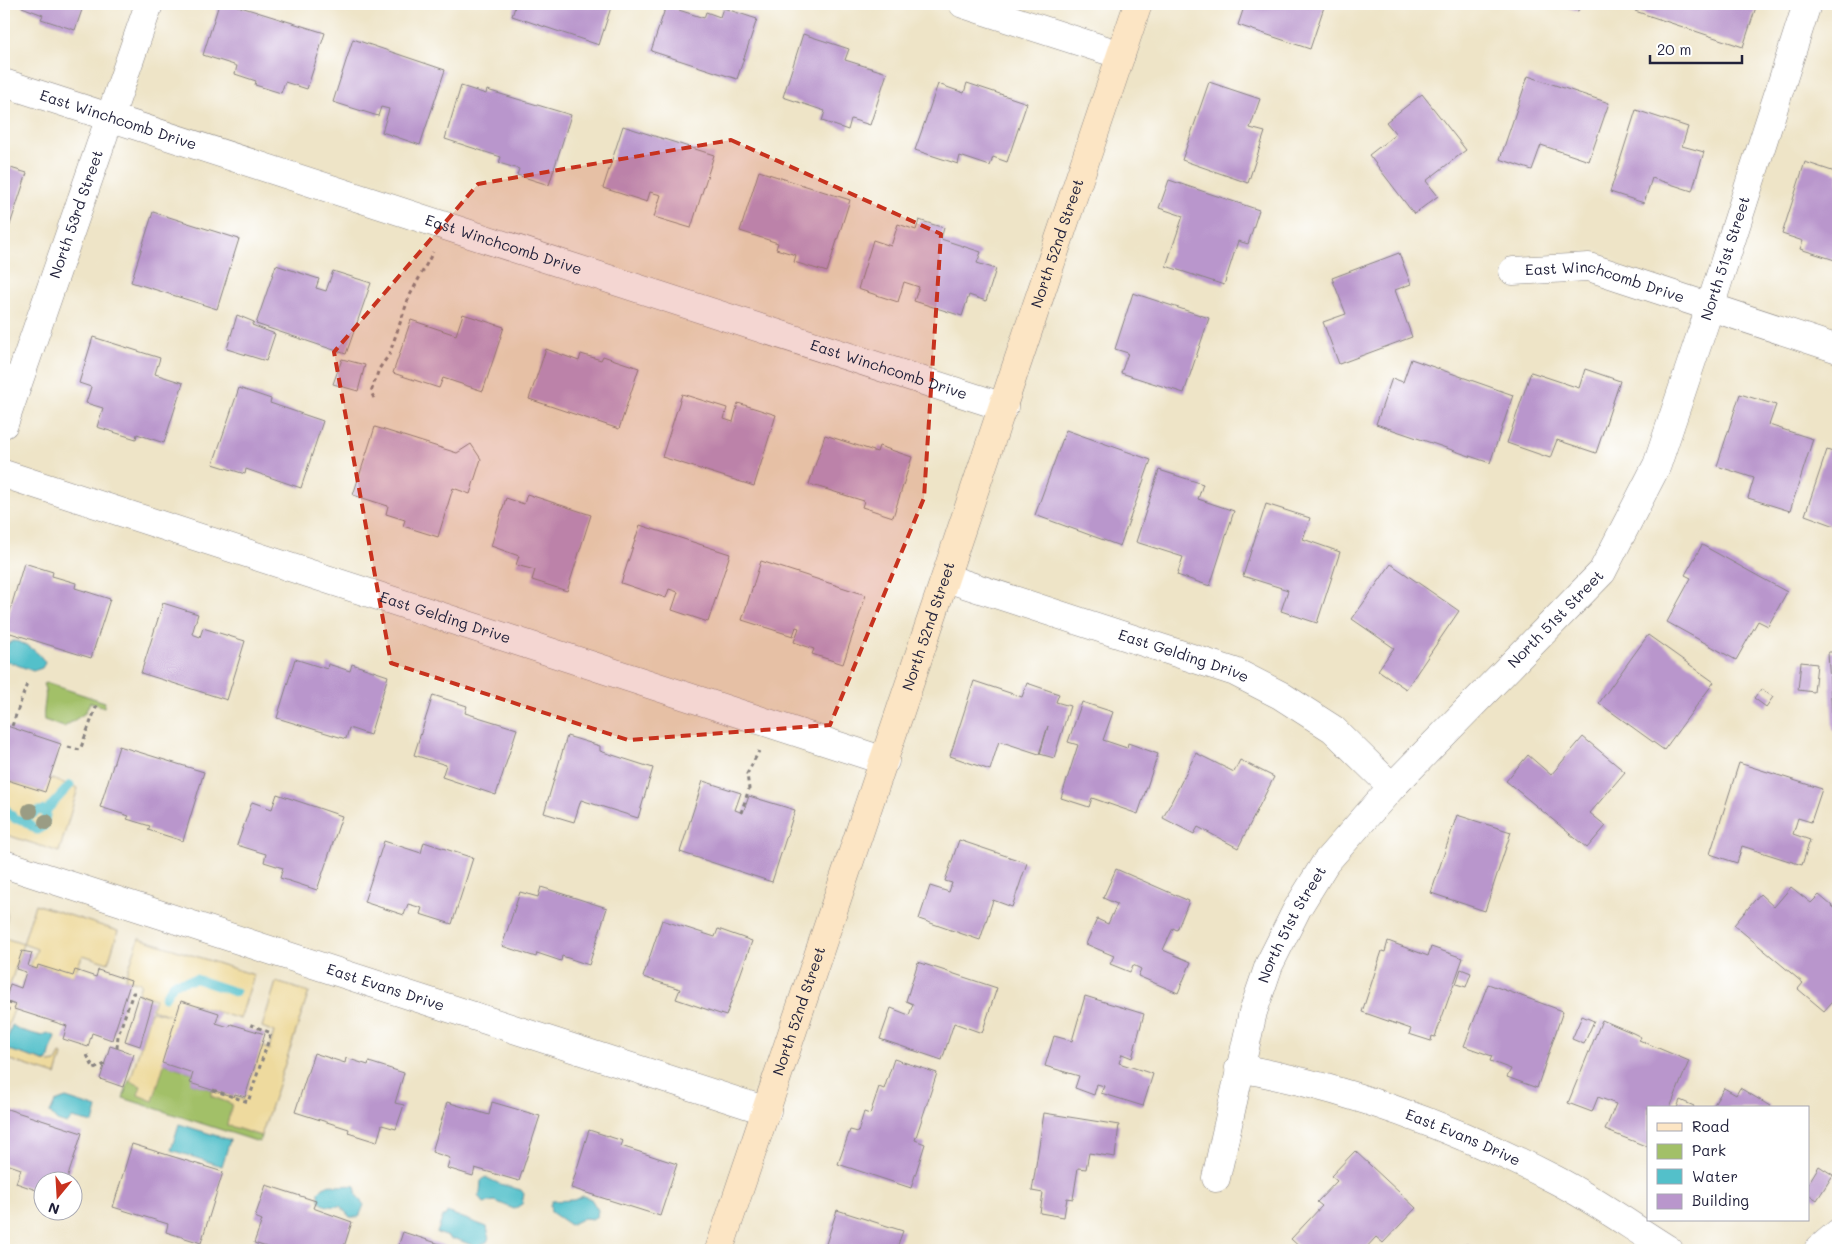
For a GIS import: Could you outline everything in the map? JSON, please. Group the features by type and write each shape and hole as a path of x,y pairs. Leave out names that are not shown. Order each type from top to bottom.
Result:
{"street":[{"name":"North 53rd Street","path":"4,424 149,4"},
{"path":"963,4 1121,55"},
{"name":"North 52nd Street","path":"719,1250 1138,4"},
{"name":"North 51st Street","path":"1216,1178 1239,1068 1253,1012 1269,965 1297,909 1326,862 1392,787 1602,572 1658,465 1807,4"},
{"name":"East Winchcomb Drive","path":"4,83 1004,407"},
{"name":"East Winchcomb Drive","path":"1513,272 1589,268 1838,349"},
{"name":"East Gelding Drive","path":"4,474 885,761"},
{"name":"East Gelding Drive","path":"946,578 1235,672 1280,695 1333,729 1392,787"},
{"name":"East Evans Drive","path":"4,864 767,1111"},
{"name":"East Evans Drive","path":"1239,1068 1280,1075 1354,1096 1442,1127 1557,1181 1669,1250"},
{"path":"1818,1250 1838,1233"}],"path":[{"path":"374,398 371,392 378,369 389,355 409,297 435,249"},
{"path":"12,726 28,684"},
{"path":"68,747 80,750 97,705"},
{"path":"741,813 749,789 747,774 760,748"},
{"path":"117,1048 118,1035 132,993 136,993"},
{"path":"6,1028 5,1019 10,1003"},
{"path":"212,1090 248,1102 271,1034 249,1024"},
{"path":"87,1055 94,1069 105,1064"}],"highlighted area":[{"path":"731,140 941,234 924,498 830,725 628,740 391,663 334,352 478,184"}],"green space":[{"path":"47,683 105,702 104,707 90,702 85,713 64,727 44,720 45,688 43,684"},
{"path":"162,1063 193,1073 191,1083 213,1090 211,1096 233,1104 227,1125 261,1136 259,1142 123,1098 129,1080 142,1086"}],"sand":[{"path":"49,778 78,788 59,852 4,834 4,779 44,792"},
{"path":"4,902 7,915 5,938 23,944 5,1001 16,1005 4,1036"},
{"path":"35,904 118,931 108,963 83,955 73,976 41,966 39,970 30,967 37,949 23,944"},
{"path":"139,938 254,975 240,1019 183,1001 153,1101 138,1095 141,1086 130,1081 151,1011 169,1015 152,1009 155,999 138,994 141,983 125,979"},
{"path":"276,982 309,992 261,1136 227,1125 232,1104 211,1096 213,1090 243,1100 261,1046 270,1050 274,1032 262,1027"},
{"path":"4,1048 50,1063 56,1062 60,1054 62,1055 56,1075 4,1058"}],"water":[{"path":"13,641 22,643 36,652 45,663 42,668 33,671 4,660 4,647"},
{"path":"12,1025 20,1030 42,1036 47,1033 55,1036 48,1060 44,1061 6,1049 5,1046"},
{"path":"66,1098 97,1108 93,1123 72,1118 67,1124 57,1121 50,1113 55,1102"},
{"path":"179,1124 230,1140 222,1166 171,1150"},
{"path":"485,1177 521,1190 524,1194 522,1204 514,1209 495,1201 484,1203 478,1196 481,1181"},
{"path":"330,1184 336,1186 355,1186 357,1196 364,1205 359,1217 350,1217 340,1206 328,1206 320,1201 319,1192 323,1187"},
{"path":"583,1196 591,1199 598,1210 597,1216 592,1219 584,1218 570,1225 551,1212 550,1205 552,1201 574,1200"},
{"path":"447,1212 487,1227 489,1237 487,1242 482,1244 480,1248 456,1239 449,1239 449,1237 437,1233 443,1216 445,1217"}],"building":[{"path":"21,4 84,4 75,30 41,19 43,15 22,7"},
{"path":"219,4 231,4 325,33 307,89 285,82 281,93 255,85 256,81 235,74 237,66 203,55"},
{"path":"516,4 612,4 599,45 512,16"},
{"path":"1245,4 1314,4 1324,7 1310,49 1238,25"},
{"path":"1557,4 1581,4 1578,11"},
{"path":"1638,4 1757,4 1743,47 1635,11"},
{"path":"666,6 704,18 706,12 720,17 723,8 757,19 737,79 651,51"},
{"path":"803,34 849,49 845,60 887,73 870,125 851,119 848,130 822,121 825,111 783,97"},
{"path":"353,39 445,70 420,145 382,132 389,109 381,107 378,116 333,102"},
{"path":"1528,76 1609,103 1589,161 1541,145 1532,170 1500,159"},
{"path":"1209,82 1260,99 1250,128 1265,132 1248,183 1182,160"},
{"path":"967,83 1027,103 1007,162 993,157 990,166 960,156 958,164 915,150 938,84 964,93"},
{"path":"461,86 486,94 487,90 571,115 549,185 517,175 519,169 499,163 501,157 445,139"},
{"path":"1422,94 1466,150 1426,181 1438,196 1414,214 1369,155 1396,134 1386,122"},
{"path":"1636,110 1688,127 1682,146 1704,152 1692,191 1652,178 1644,203 1610,192"},
{"path":"623,126 714,155 691,228 654,217 661,195 650,192 647,202 603,188"},
{"path":"1805,162 1838,173 1838,261 1800,249 1803,241 1782,234"},
{"path":"4,166 27,173 4,243"},
{"path":"759,171 850,200 827,272 794,262 796,255 776,249 778,243 740,231"},
{"path":"1169,180 1259,210 1248,244 1238,241 1224,285 1166,266 1183,216 1159,208"},
{"path":"153,212 239,239 217,309 131,282"},
{"path":"919,220 944,228 941,239 981,252 977,263 996,269 986,301 969,295 962,316 914,301 919,287 904,282 898,302 858,289 873,240 891,246 898,224 916,230"},
{"path":"1399,253 1411,284 1395,290 1412,337 1339,364 1323,322 1346,314 1332,278"},
{"path":"276,265 319,279 316,288 326,291 333,271 371,283 346,354 256,324"},
{"path":"1133,293 1209,318 1184,393 1121,373 1128,353 1115,349"},
{"path":"463,314 504,327 483,391 443,378 439,388 393,373 411,320 456,335"},
{"path":"237,315 254,322 252,325 275,334 266,361 227,349"},
{"path":"93,337 160,358 155,374 183,383 164,443 137,434 136,439 97,427 103,408 86,403 91,387 79,383"},
{"path":"546,349 579,361 581,354 601,360 603,356 639,368 619,429 529,399"},
{"path":"342,359 365,365 358,391 333,384"},
{"path":"1411,359 1513,395 1490,463 1376,424 1392,378 1403,382"},
{"path":"1585,369 1620,381 1596,453 1557,440 1550,458 1507,443 1531,372 1579,388"},
{"path":"239,388 271,399 270,403 323,421 301,488 246,469 245,474 213,464"},
{"path":"682,394 727,408 724,419 733,422 738,403 776,415 754,486 662,457"},
{"path":"1740,394 1776,405 1769,425 1813,439 1790,511 1748,498 1754,478 1717,466"},
{"path":"375,427 457,453 471,444 481,459 470,494 453,488 438,537 403,526 405,520 386,514 388,506 353,495"},
{"path":"1066,430 1151,460 1120,546 1035,515"},
{"path":"825,435 877,452 879,446 912,457 893,517 862,507 864,501 809,484"},
{"path":"1827,450 1838,454 1838,527 1805,515"},
{"path":"1159,470 1203,484 1198,499 1234,511 1210,586 1177,575 1183,557 1136,542"},
{"path":"527,494 591,515 567,591 532,580 535,570 516,565 519,556 491,546 506,498 524,504"},
{"path":"1266,504 1310,518 1303,539 1340,552 1317,623 1281,611 1288,590 1243,576"},
{"path":"640,525 730,554 708,622 672,610 678,592 669,589 666,598 621,583"},
{"path":"1702,545 1787,592 1768,626 1758,621 1736,660 1667,622 1691,578 1685,575"},
{"path":"761,561 866,595 843,664 812,654 814,649 794,642 799,628 796,627 793,636 742,620"},
{"path":"24,563 53,572 52,576 76,583 75,588 110,599 91,658 4,631"},
{"path":"1391,564 1459,611 1406,689 1378,670 1394,648 1352,619"},
{"path":"163,603 198,614 192,634 200,637 203,628 245,641 227,700 141,673"},
{"path":"1648,635 1714,682 1664,750 1599,703"},
{"path":"1828,652 1838,652 1838,730 1833,730"},
{"path":"295,659 327,669 328,664 350,671 352,664 388,676 370,735 349,728 346,739 277,718"},
{"path":"1801,662 1817,664 1814,692 1798,690"},
{"path":"974,681 1022,697 1027,683 1059,694 1056,702 1070,706 1054,758 1040,754 1048,726 1039,754 999,741 990,770 950,756"},
{"path":"1761,689 1773,697 1766,707 1754,698"},
{"path":"433,695 467,706 465,713 517,729 496,795 442,777 446,765 414,755"},
{"path":"1082,702 1113,712 1103,740 1127,748 1128,743 1158,754 1138,814 1092,798 1089,807 1061,798 1078,745 1068,742"},
{"path":"4,725 61,744 45,792 4,779"},
{"path":"567,736 600,746 600,751 653,768 638,818 581,800 574,822 544,813"},
{"path":"1583,737 1625,772 1590,813 1606,826 1587,848 1506,781 1528,755 1551,775"},
{"path":"119,746 204,772 183,841 148,830 150,826 127,819 129,816 100,807"},
{"path":"1196,753 1234,772 1240,760 1274,777 1238,848 1198,827 1194,834 1163,818"},
{"path":"1739,763 1822,789 1811,822 1798,818 1793,834 1810,840 1802,865 1742,846 1737,863 1710,854"},
{"path":"703,781 741,793 735,810 743,813 749,796 795,810 772,882 680,852"},
{"path":"277,794 342,816 317,890 280,878 283,868 264,862 266,854 237,845 252,802 272,809"},
{"path":"1457,815 1511,832 1485,911 1431,893"},
{"path":"959,840 1027,863 1012,907 993,900 980,940 919,919 930,886 949,892 952,883 945,881"},
{"path":"384,841 421,853 424,842 473,858 452,924 420,914 422,908 408,904 404,915 364,902"},
{"path":"1116,869 1189,901 1177,930 1173,928 1163,950 1191,962 1178,993 1138,976 1141,969 1133,965 1130,972 1110,964 1114,956 1086,944 1097,919 1108,924 1117,904 1103,898"},
{"path":"541,887 607,908 589,965 562,956 561,961 537,953 536,957 502,946 520,892 538,897"},
{"path":"1791,887 1811,903 1819,895 1838,911 1838,921 1835,924 1838,926 1838,995 1824,1011 1798,989 1803,983 1734,925 1760,894 1774,907"},
{"path":"662,920 715,937 718,929 752,941 726,1016 676,999 680,989 643,977"},
{"path":"1388,941 1428,956 1431,947 1463,958 1435,1037 1432,1036 1431,1041 1409,1034 1411,1029 1362,1012 1382,951 1385,952"},
{"path":"22,951 32,953 28,966 37,969 38,965 73,976 75,970 96,977 98,970 131,981 112,1040 92,1033 88,1047 63,1039 67,1026 14,1009 16,1005 5,1001 10,984 21,988 26,972 16,969"},
{"path":"918,962 997,988 982,1033 954,1023 942,1060 880,1039 891,1008 909,1015 913,1004 906,1001"},
{"path":"1461,969 1471,973 1466,987 1456,984"},
{"path":"1488,984 1563,1011 1537,1088 1507,1077 1511,1069 1490,1061 1492,1056 1464,1046"},
{"path":"139,996 153,1001 140,1046 125,1041"},
{"path":"1085,996 1144,1014 1132,1058 1122,1054 1119,1063 1153,1074 1143,1106 1101,1093 1104,1086 1097,1084 1094,1095 1075,1088 1079,1076 1045,1066 1054,1036 1072,1041"},
{"path":"181,1001 219,1013 216,1023 229,1027 231,1024 265,1034 245,1097 235,1094 234,1097 190,1083 193,1073 162,1063"},
{"path":"1582,1016 1594,1021 1584,1044 1572,1039"},
{"path":"1602,1020 1641,1037 1639,1040 1689,1061 1671,1106 1647,1106 1647,1147 1605,1130 1616,1104 1598,1097 1592,1112 1568,1103"},
{"path":"110,1046 134,1054 123,1087 100,1079"},
{"path":"314,1053 345,1063 346,1058 368,1065 369,1062 404,1073 395,1103 404,1105 396,1129 382,1125 377,1142 348,1133 349,1129 295,1112"},
{"path":"894,1059 937,1073 915,1140 925,1144 911,1188 838,1164 850,1130 858,1132 864,1112 870,1114 879,1087 884,1089"},
{"path":"1724,1088 1736,1095 1740,1088 1770,1106 1713,1106"},
{"path":"1680,1100 1694,1106 1678,1106"},
{"path":"447,1102 489,1115 492,1102 540,1116 519,1181 475,1168 473,1176 447,1168 450,1158 432,1152"},
{"path":"4,1108 82,1133 69,1172 32,1172 32,1189 16,1183 21,1169 4,1163"},
{"path":"1044,1113 1119,1125 1115,1157 1089,1153 1086,1169 1078,1168 1073,1199 1067,1198 1064,1217 1040,1213 1043,1193 1032,1191"},
{"path":"589,1130 623,1141 621,1146 677,1164 660,1216 571,1188"},
{"path":"132,1144 223,1172 201,1243 166,1232 168,1224 113,1207"},
{"path":"1355,1151 1416,1208 1383,1243 1376,1237 1364,1250 1303,1250 1291,1239 1322,1206 1317,1202 1337,1181 1331,1176"},
{"path":"1819,1166 1833,1175 1817,1200 1810,1195 1810,1181"},
{"path":"266,1185 316,1201 313,1208 352,1222 343,1250 276,1250 254,1243 262,1220 255,1217"},
{"path":"837,1210 903,1231 896,1250 824,1250"},
{"path":"403,1232 458,1250 397,1250"},
{"path":"1466,1244 1480,1250 1463,1250"}],"waterway":[{"path":"4,807 15,819 23,820 37,830 44,826 47,810 70,785"},
{"path":"23,820 38,811 47,810"},
{"path":"165,997 174,983 196,979 235,992"}]}
